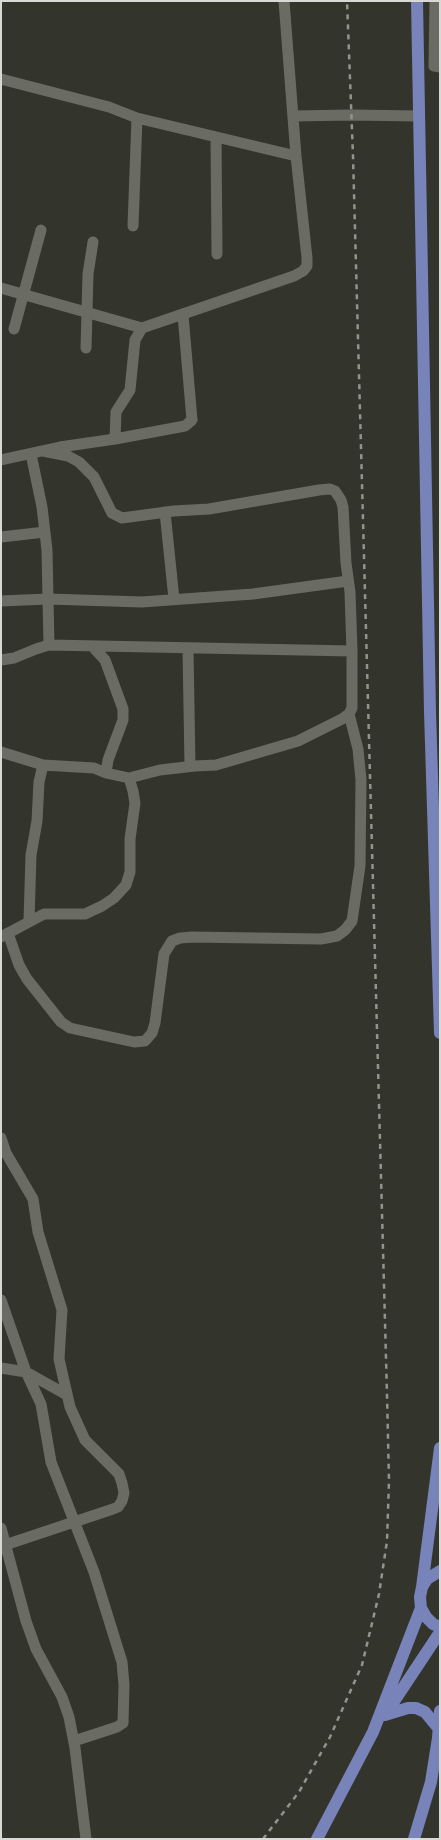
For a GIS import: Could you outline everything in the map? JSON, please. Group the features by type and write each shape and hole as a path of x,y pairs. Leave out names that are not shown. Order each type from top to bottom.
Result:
{"main road":[{"path":"416,1 428,526 430,712 440,1033"},
{"path":"440,1448 420,1597 421,1608 426,1617 433,1624 440,1627"},
{"path":"422,1587 428,1579 440,1571"},
{"path":"317,1839 373,1732 421,1608"},
{"path":"373,1732 440,1632"},
{"path":"385,1715 408,1708 416,1708 425,1712 439,1732"},
{"path":"414,1839 431,1782 439,1732 440,1711"}],"street":[{"path":"1,288 142,328 183,315 304,271 307,266 307,258 296,156 284,1"},
{"path":"418,67 437,67 438,14 435,1"},
{"path":"1,79 109,107 137,118 296,156"},
{"path":"293,116 351,114 418,116"},
{"path":"133,226 137,118"},
{"path":"216,137 218,254"},
{"path":"14,329 41,230"},
{"path":"86,348 88,274 93,242"},
{"path":"1,460 66,446 115,439 185,426 192,420 183,315"},
{"path":"115,439 116,412 130,390 135,340 142,328"},
{"path":"1,752 43,765 94,768 106,773 129,778 160,770 190,766 216,765 298,741 349,714 352,708 350,592 343,506 338,495 330,489 209,509 165,512 130,518 117,516 105,502 94,477 79,462 68,456 42,451"},
{"path":"30,454 42,507 48,550 49,645"},
{"path":"165,512 174,599"},
{"path":"1,526 3,537 45,532"},
{"path":"1,601 48,599 142,602 253,594 348,580"},
{"path":"1,660 14,658 36,648 49,645 188,649 352,651"},
{"path":"93,646 105,660 124,709 123,720 108,760 106,773"},
{"path":"188,649 190,766"},
{"path":"129,778 135,803 130,839 130,872 126,885 108,902 85,914 44,914 4,935 27,979 62,1022 70,1028 134,1042 145,1041 152,1033 155,1023 164,954 172,941 180,938 192,937 321,939 336,936 345,930 352,921 360,866 361,780 358,749 349,714"},
{"path":"29,921 31,855 37,822 39,782 43,765"},
{"path":"1,1138 6,1153 33,1199 38,1232 62,1310 59,1359 70,1407 85,1440 119,1474 124,1493 122,1501 118,1507 5,1545"},
{"path":"1,1300 26,1372 42,1404 51,1462 94,1572 122,1662 124,1684 123,1723 117,1727 74,1740"},
{"path":"1,1368 26,1372 67,1395"},
{"path":"1,1528 36,1649 62,1696 69,1717 74,1740 86,1839"}],"railway":[{"path":"263,1839 299,1792 330,1737 362,1665 379,1594 387,1541 389,1481 387,1395 353,156 347,1"}]}
